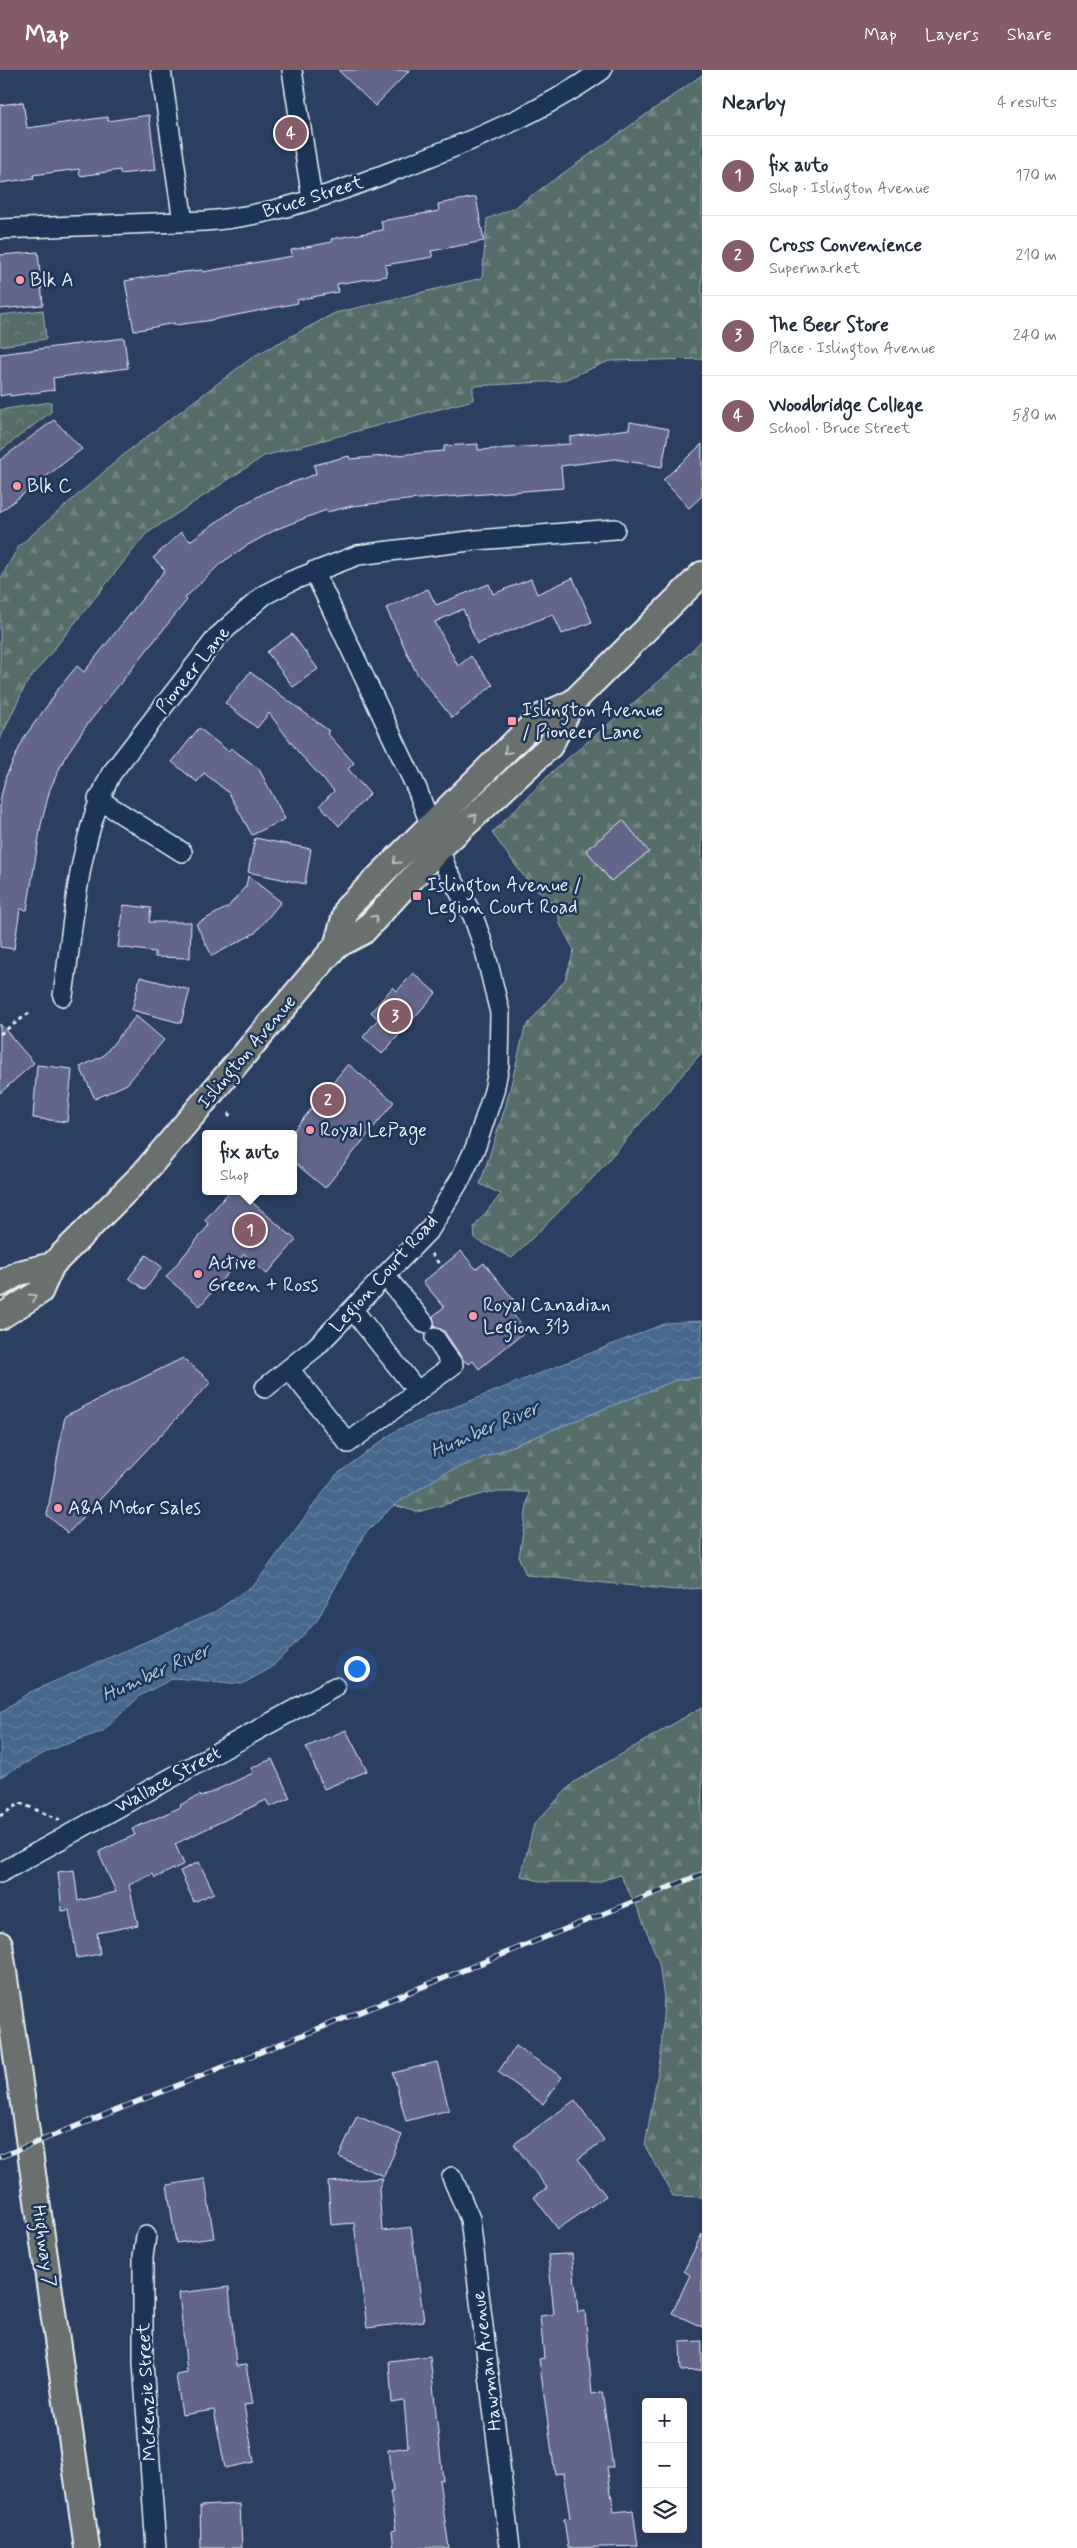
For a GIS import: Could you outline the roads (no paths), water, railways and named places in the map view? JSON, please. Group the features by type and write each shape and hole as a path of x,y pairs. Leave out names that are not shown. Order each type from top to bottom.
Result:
{"main road":[{"name":"Islington Avenue","path":"0,1317 40,1292 52,1265 142,1174 336,946 363,932 438,850 550,746 573,702 702,574"},
{"name":"Islington Avenue","path":"336,946 348,908 540,717 573,702"},
{"path":"0,1284 19,1272 52,1265"},
{"name":"Highway 7","path":"0,1944 87,2548"}],"street":[{"path":"161,70 183,222"},
{"path":"292,70 312,200"},
{"name":"Bruce Street","path":"0,229 238,219 312,200 365,182 486,134 566,95 602,70"},
{"name":"Pioneer Lane","path":"63,996 86,839 98,799 111,774 217,636 264,595 314,571 358,555 486,539 615,529"},
{"path":"314,571 417,789 430,827"},
{"path":"98,799 182,852"},
{"name":"Legion Court Road","path":"265,1388 316,1347 386,1277 430,1229 461,1178 482,1132 494,1091 499,1064 500,1013 484,947 473,916 456,889 438,850 430,827"},
{"path":"289,1369 348,1443 454,1365 429,1330 386,1277"},
{"path":"353,1310 418,1392"},
{"name":"Wallace Street","path":"0,1873 335,1687"},
{"name":"Hawman Avenue","path":"452,2177 470,2219 510,2548"},
{"name":"McKenzie Street","path":"146,2236 143,2257 143,2363 156,2548"}],"water":[{"name":"Humber River","path":"702,1321 702,1377 676,1380 445,1473 394,1505 364,1535 316,1622 271,1668 242,1684 174,1678 141,1695 103,1731 50,1750 0,1777 0,1713 28,1693 216,1611 256,1583 336,1475 397,1430 666,1323"}],"railway":[{"path":"0,2157 702,1874"}],"place":[{"name":"Woodbridge College","path":"291,133"},
{"name":"Blk A","path":"20,280"},
{"name":"Blk C","path":"17,486"},
{"name":"Islington Avenue / Pioneer Lane","path":"512,721"},
{"name":"Islington Avenue / Legion Court Road","path":"417,896"},
{"name":"The Beer Store","path":"395,1016"},
{"name":"Cross Convenience","path":"328,1100"},
{"name":"Royal LePage","path":"310,1130"},
{"name":"fix auto","path":"250,1230"},
{"name":"Active Green + Ross","path":"198,1274"},
{"name":"Royal Canadian Legion 313","path":"473,1316"},
{"name":"A&A Motor Sales","path":"58,1508"}]}
